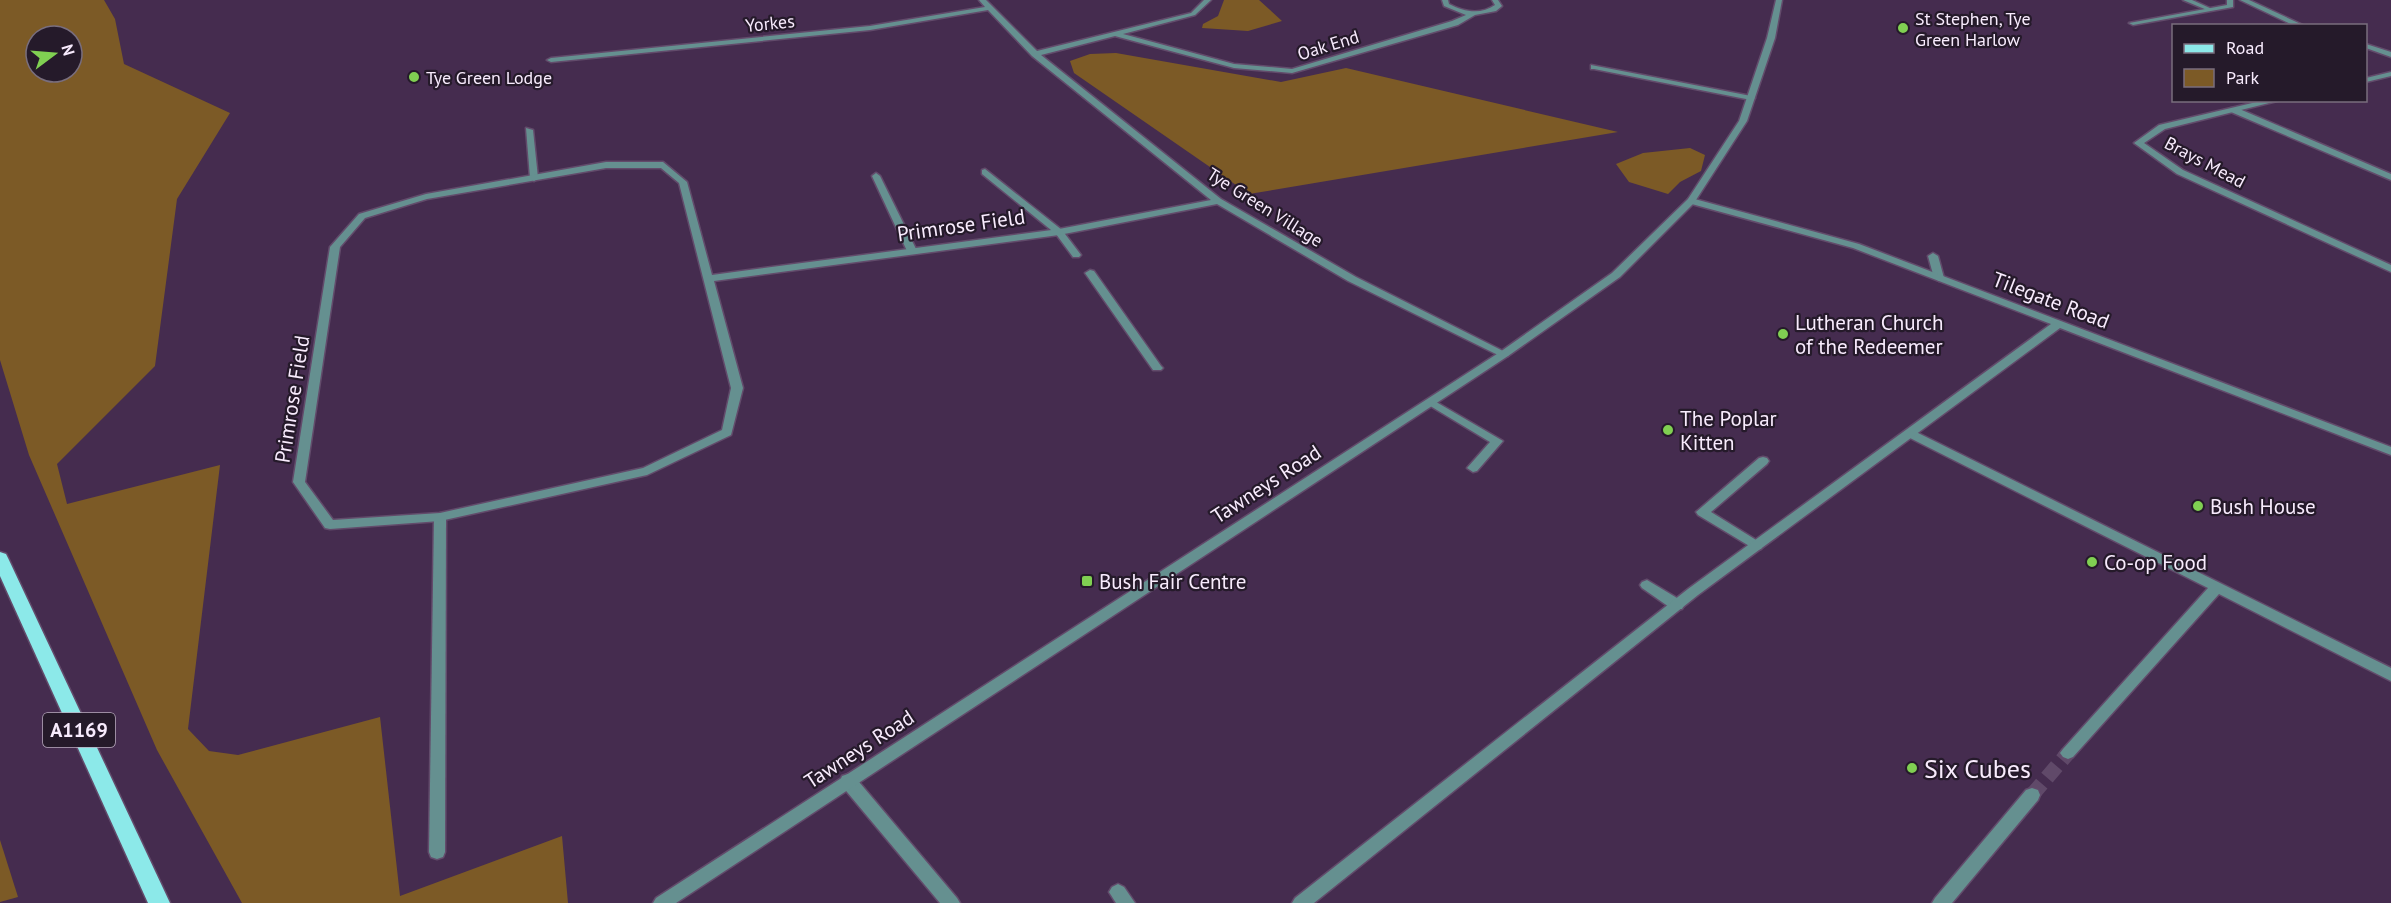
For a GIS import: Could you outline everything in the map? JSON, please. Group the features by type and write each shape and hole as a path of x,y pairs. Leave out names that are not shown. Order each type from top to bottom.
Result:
{"main road":[{"name":"A1169","path":"0,558 159,903"}],"street":[{"name":"Tye Green Village","path":"982,0 1035,54 1218,201 1352,279 1504,354"},
{"path":"1035,54 1118,35 1193,14 1208,0"},
{"path":"1445,0 1446,5 1450,8 1474,13"},
{"name":"Oak End","path":"1118,35 1234,66 1292,71 1455,22 1474,13 1496,9 1498,6 1495,0"},
{"name":"Tawneys Road","path":"662,903 1504,354 1616,275 1691,201 1743,121 1771,38 1779,0"},
{"path":"2186,0 2209,9"},
{"path":"2133,23 2231,6 2230,0"},
{"path":"2243,0 2296,24"},
{"name":"Yorkes","path":"551,60 870,28 990,8"},
{"path":"2367,46 2391,55"},
{"path":"1594,67 1751,98"},
{"path":"2367,80 2391,74"},
{"name":"Brays Mead","path":"2268,102 2162,127 2138,143 2180,172 2391,269"},
{"path":"2234,110 2391,177"},
{"path":"529,130 534,178"},
{"name":"Primrose Field","path":"606,165 663,165 683,182 738,388 727,432 647,471 440,517 330,525 298,482 335,247 362,216 426,197 534,178 606,165"},
{"path":"985,172 1059,232 1076,255"},
{"path":"876,176 912,251"},
{"name":"Primrose Field","path":"708,279 1059,232 1218,201"},
{"name":"Tilegate Road","path":"1691,201 1856,246 2391,451"},
{"path":"1933,256 1939,278"},
{"path":"1090,273 1157,368"},
{"path":"1302,903 1677,605 2058,324"},
{"path":"1431,402 1497,441 1473,468"},
{"path":"1910,433 2391,675"},
{"path":"1756,546 1702,512 1763,461"},
{"path":"437,852 440,517"},
{"path":"1647,585 1677,605"},
{"path":"2068,753 2217,587"},
{"path":"848,781 951,903"},
{"path":"1941,903 2032,795"}],"green space":[{"path":"0,0 104,0 115,19 124,64 230,113 177,199 155,366 57,464 67,504 220,465 188,729 209,751 238,755 380,717 400,896 562,836 568,903 242,903 157,750 29,455 0,360"},
{"path":"1224,0 1259,0 1282,21 1248,31 1202,28 1203,24 1218,16"},
{"path":"1116,53 1281,82 1346,68 1618,132 1249,194 1074,73 1070,61 1090,54"},
{"path":"1690,148 1705,155 1701,171 1680,182 1668,194 1629,182 1616,164 1643,153"},
{"path":"0,840 18,897 0,902"}],"tunnel":[{"path":"2032,795 2068,753"}],"place":[{"name":"St Stephen, Tye Green Harlow","path":"1903,28"},
{"name":"Tye Green Lodge","path":"414,77"},
{"name":"Lutheran Church of the Redeemer","path":"1783,334"},
{"name":"The Poplar Kitten","path":"1668,430"},
{"name":"Bush House","path":"2198,506"},
{"name":"Co-op Food","path":"2092,562"},
{"name":"Bush Fair Centre","path":"1087,581"},
{"name":"Six Cubes","path":"1912,768"}]}
